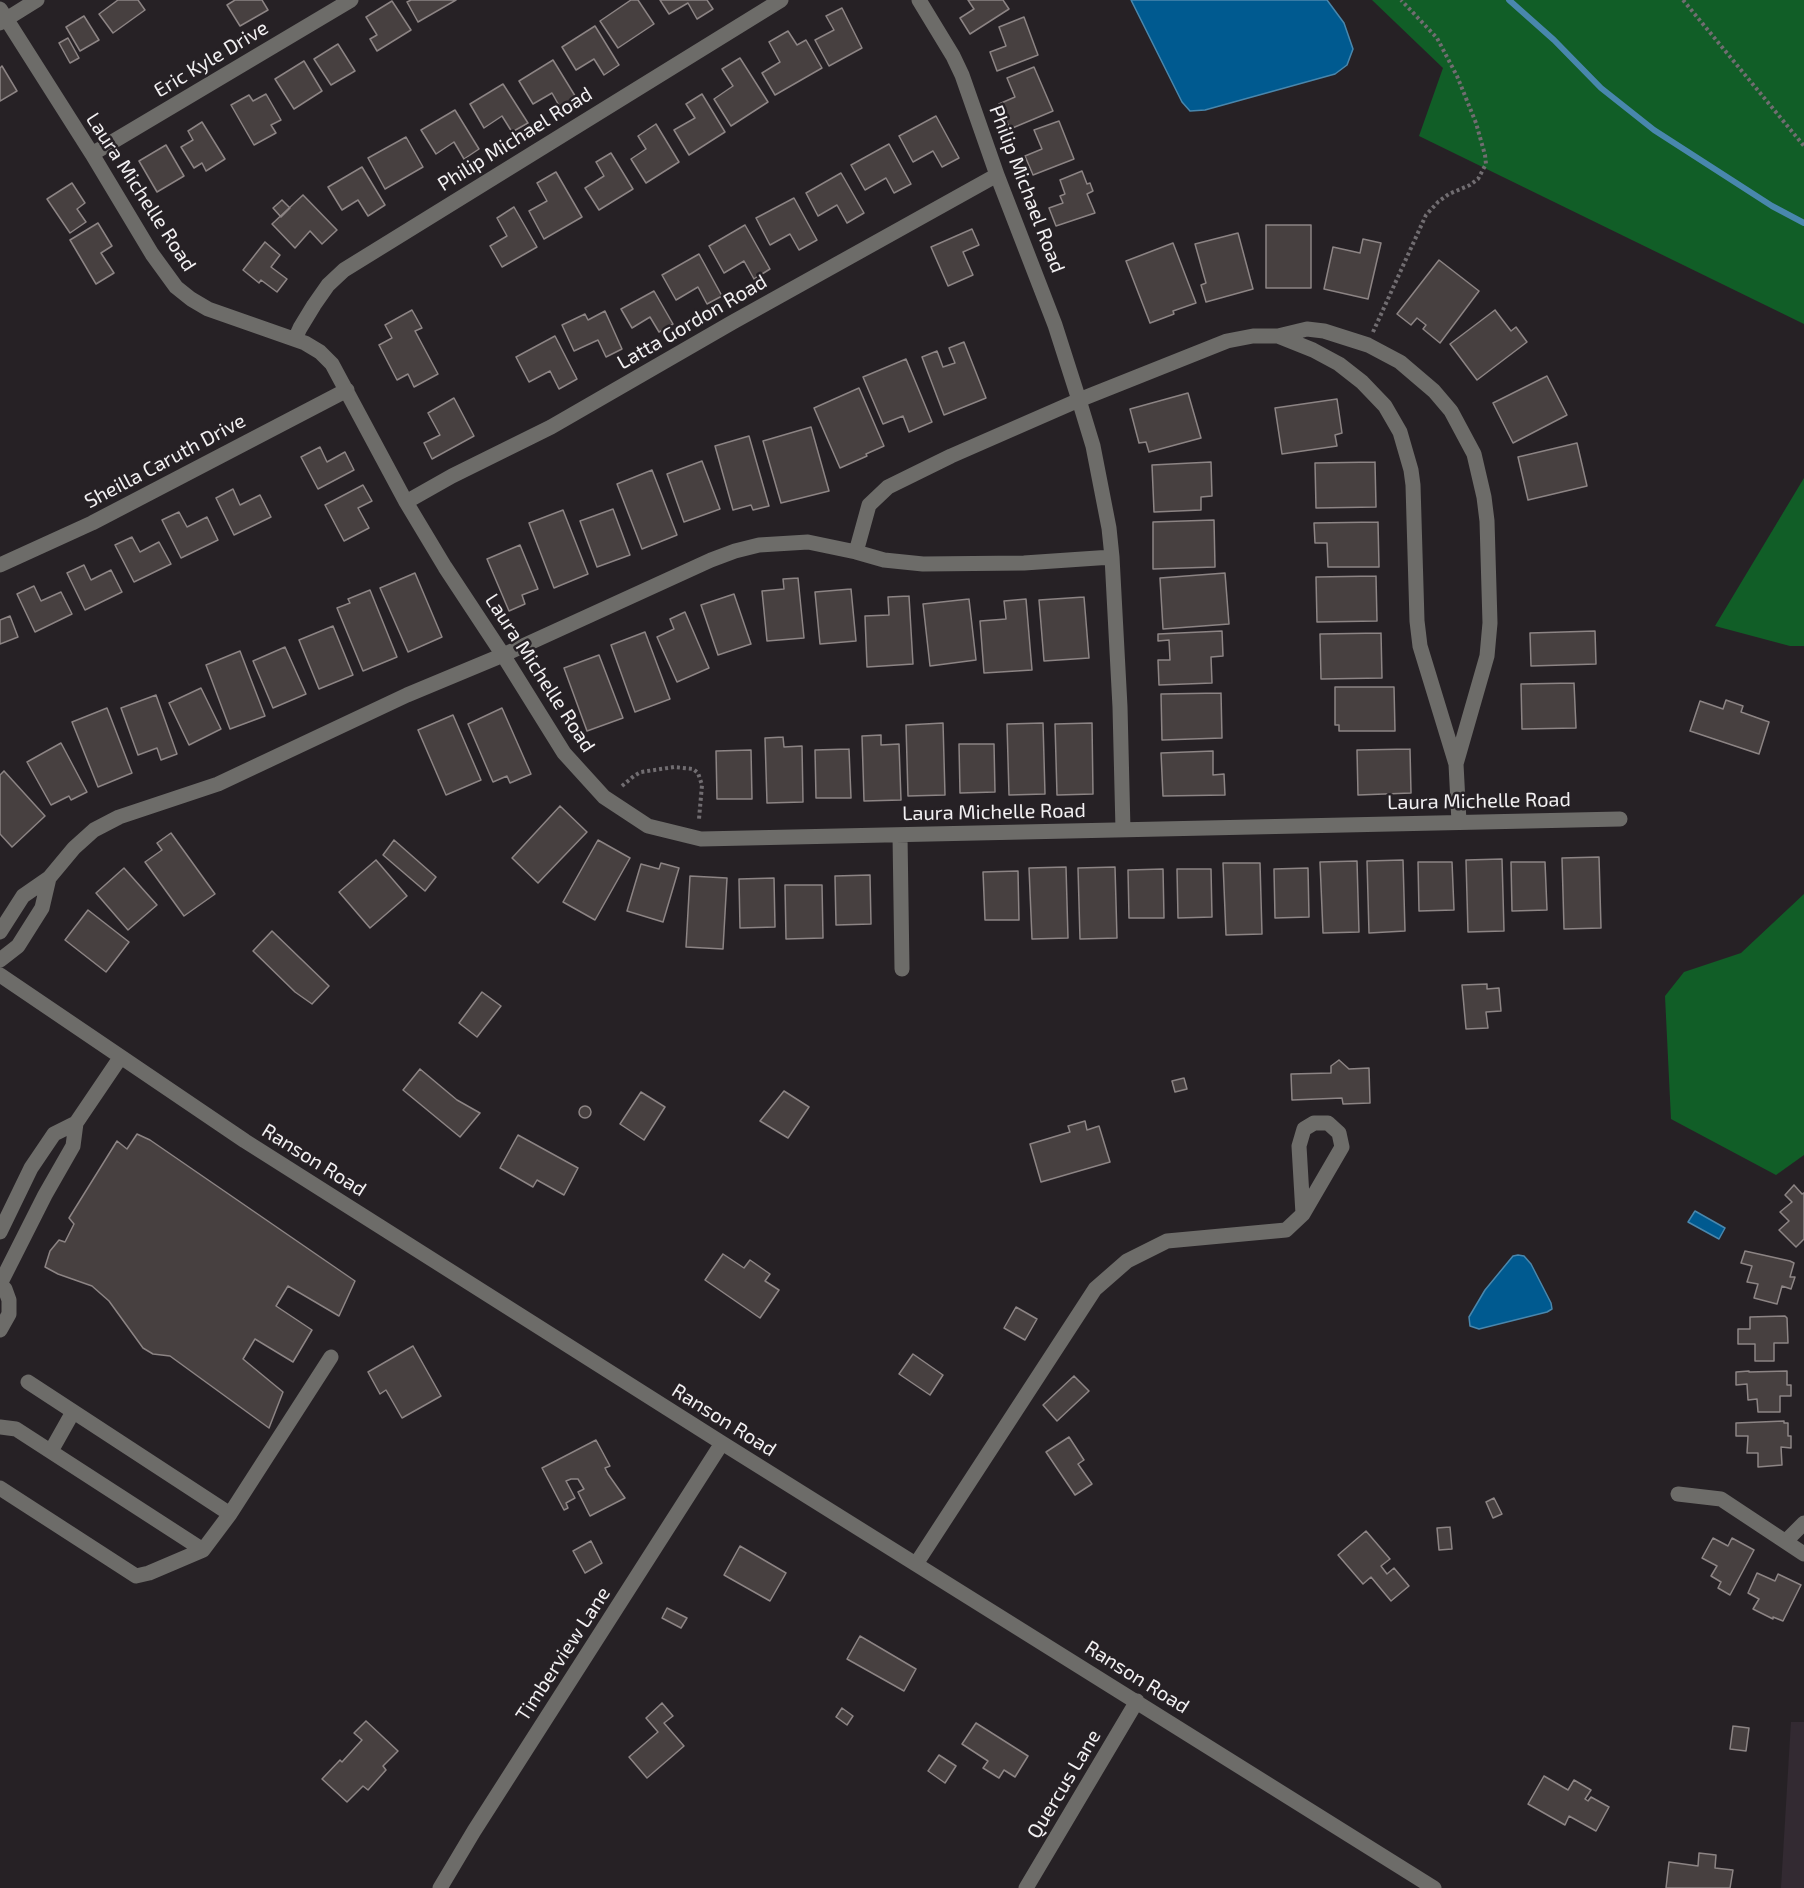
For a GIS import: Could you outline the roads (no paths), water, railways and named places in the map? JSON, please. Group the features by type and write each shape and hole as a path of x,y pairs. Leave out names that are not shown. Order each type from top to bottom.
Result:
{"street":[{"path":"2,17 37,0"},
{"name":"Eric Kyle Drive","path":"92,154 351,0"},
{"name":"Philip Michael Road","path":"295,339 328,285 344,270 781,0"},
{"name":"Philip Michael Road","path":"919,0 962,75 997,175 1055,325 1093,446 1113,557 1123,830"},
{"name":"Laura Michelle Road","path":"2,17 92,154 152,254 176,287 208,309 295,339 320,352 332,364 406,502 564,753 604,797 648,826 701,839 1620,819"},
{"name":"Latta Gordon Road","path":"406,502 452,476 551,427 733,322 997,175"},
{"path":"856,552 869,505 888,487 951,456 1079,400 1227,341 1254,336 1278,336 1307,329 1323,331 1368,345 1400,362 1434,391 1450,411 1474,454 1482,488 1487,521 1490,623 1487,656 1456,764"},
{"path":"1278,336 1313,350 1339,364 1362,382 1385,406 1400,432 1409,460 1413,485 1417,621 1420,646 1456,764 1459,822"},
{"name":"Sheilla Caruth Drive","path":"0,565 92,523 347,390"},
{"path":"0,932 24,896 49,878 74,848 94,830 119,817 218,784 407,695 503,655 735,551 759,545 808,542 884,560 923,564 1024,563 1113,557"},
{"path":"900,835 902,969"},
{"path":"0,960 18,946 42,908 49,878"},
{"name":"Ranson Road","path":"0,975 244,1142 1434,1888"},
{"path":"0,1330 9,1314 9,1300 5,1289 0,1284 72,1146 76,1123 120,1058"},
{"path":"0,1232 31,1168 54,1134 76,1123"},
{"path":"916,1564 1095,1289 1127,1261 1167,1241 1286,1230 1303,1214 1342,1147 1339,1133 1328,1123 1314,1123 1304,1129 1299,1146 1303,1214"},
{"path":"0,1488 136,1576 149,1573 204,1550 230,1514 331,1357"},
{"path":"28,1382 230,1514"},
{"path":"51,1451 73,1412"},
{"path":"0,1427 16,1429 204,1550"},
{"name":"Timberview Lane","path":"440,1888 722,1443"},
{"path":"1678,1494 1721,1499 1804,1554"},
{"path":"1786,1541 1804,1523"},
{"name":"Quercus Lane","path":"1026,1888 1137,1701"}],"water":[{"path":"1131,0 1327,0 1344,23 1353,49 1347,65 1335,74 1205,110 1190,111 1182,102"},
{"path":"1695,1211 1725,1228 1719,1239 1688,1222"},
{"path":"1513,1256 1524,1256 1531,1264 1552,1309 1479,1329 1470,1326 1469,1317 1485,1290"}],"waterway":[{"path":"1509,0 1554,40 1601,88 1654,130 1772,206 1804,223"}]}
